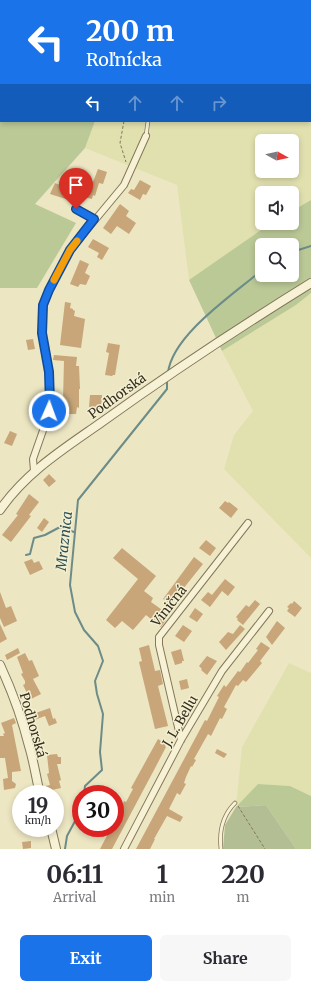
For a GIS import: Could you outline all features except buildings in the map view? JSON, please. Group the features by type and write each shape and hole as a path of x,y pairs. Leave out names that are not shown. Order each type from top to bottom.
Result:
{"street":[{"path":"34,471 33,459 47,419 50,403 49,372 42,333 43,305 49,290 70,250 94,219 124,185 146,136"},
{"path":"76,209 94,219"},
{"name":"Podhorská","path":"0,510 8,498 34,471 179,367 311,283"},
{"name":"Viničná","path":"181,740 158,645 159,637 248,523"},
{"name":"J. L. Bellu","path":"124,849 181,740 222,671 269,612"},
{"name":"Podhorská","path":"0,665 19,711 30,748 37,785"},
{"path":"53,837 56,849"}],"lane":[{"path":"146,136 148,122"},
{"path":"221,849 221,827 230,808 235,803"}],"path":[{"path":"124,122 120,143 129,173"},
{"path":"235,803 265,849"}],"green space":[{"path":"0,122 95,122 85,148 35,204 76,223 37,288 0,288"},
{"path":"95,122 311,122 311,200 299,207 299,186 255,186 255,230 261,230 189,280 177,185 85,148"},
{"path":"311,200 311,293 296,305 222,351 189,280 261,230 299,230 299,207"},
{"path":"311,293 311,558 224,469 234,435 253,411 222,351 296,305"},
{"path":"289,663 311,673 311,796 290,786 258,784 236,807 242,747"},
{"path":"258,784 290,786 311,796 311,849 296,849 266,805 236,807"},
{"path":"266,805 296,849 223,849 225,825 236,807"}],"waterway":[{"name":"Mraznica","path":"299,250 311,246"},
{"name":"Mraznica","path":"168,373 172,359 180,344 192,330 221,303 255,276"},
{"name":"Mraznica","path":"86,785 102,770 100,752 103,714 95,681 103,661 98,646 84,630 75,612 70,585 78,500 167,389 167,379"},
{"path":"26,555 30,554 34,538 45,535 60,527 74,532"},
{"name":"Mraznica","path":"65,849 67,836 72,827"}],"slow traffic":[{"path":"54,280 70,250 77,241"}],"route":[{"path":"49,411 49,372 42,333 43,305 49,290 70,250 94,219 76,209"}]}
